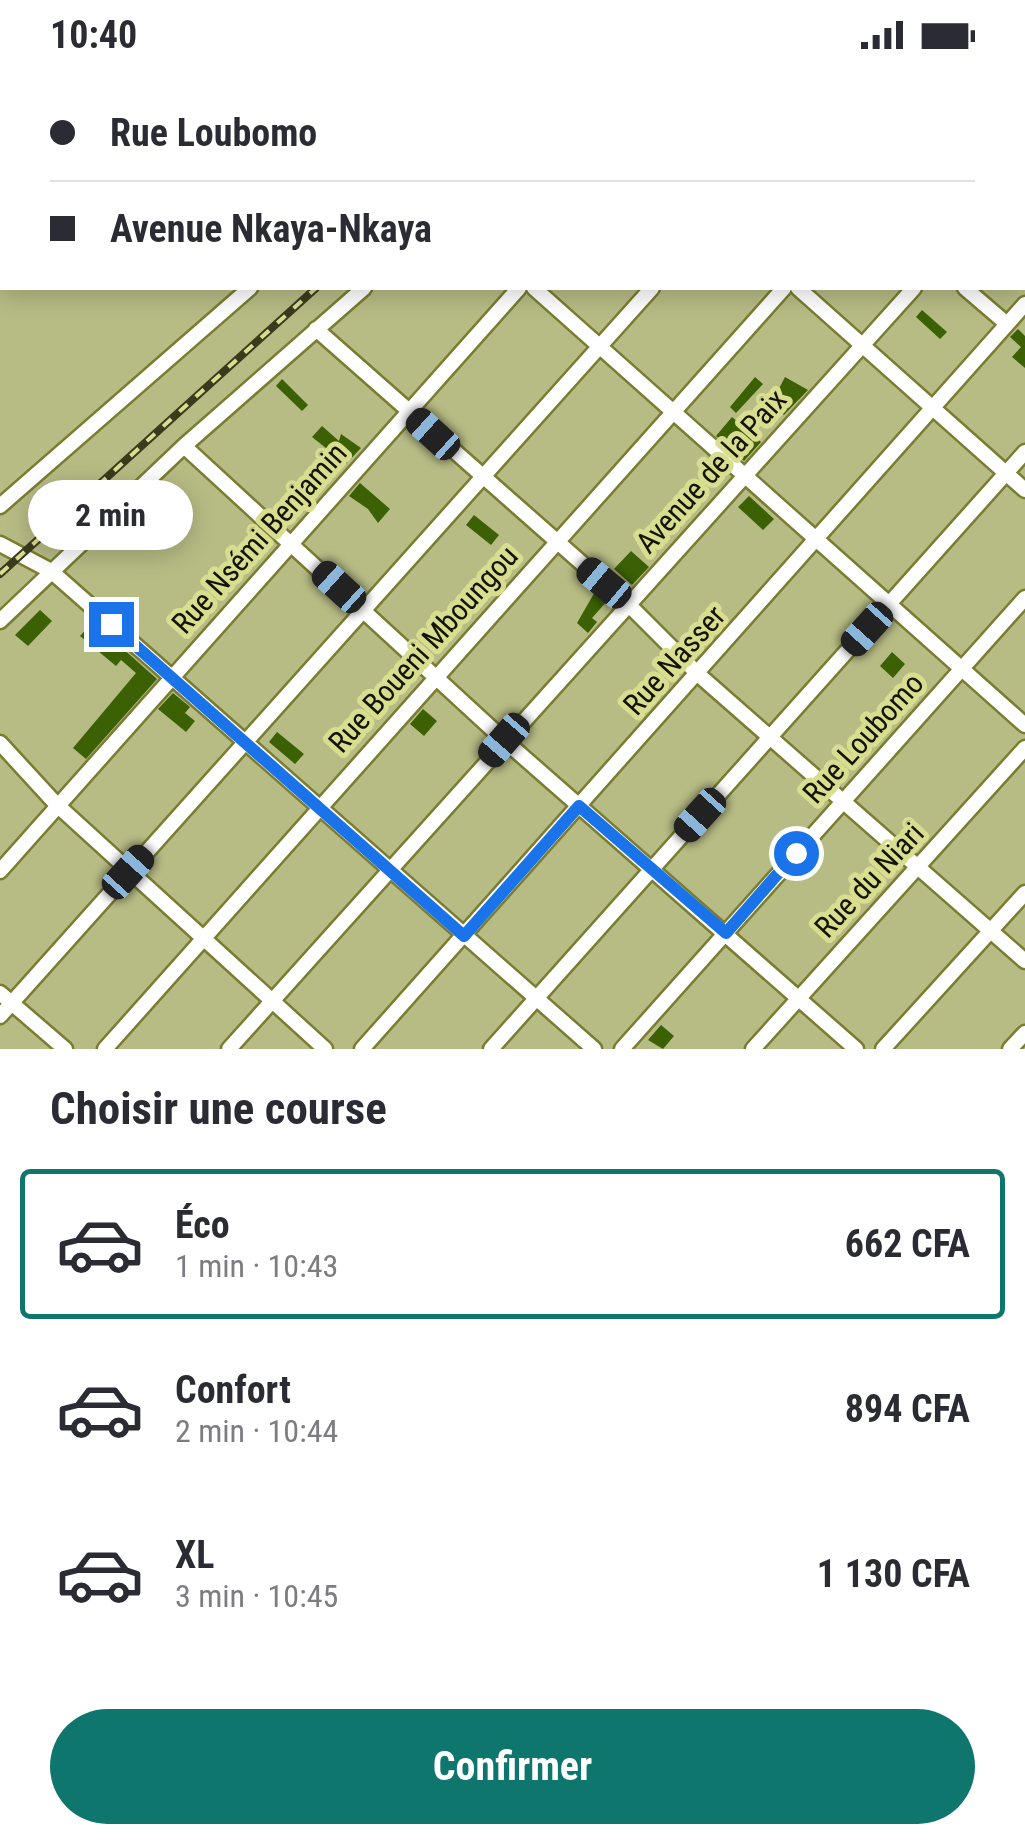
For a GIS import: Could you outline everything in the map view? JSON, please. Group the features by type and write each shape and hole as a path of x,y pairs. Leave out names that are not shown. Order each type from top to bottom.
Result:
{"street":[{"path":"0,506 248,290"},
{"path":"0,621 184,446 362,290"},
{"name":"Rue Nsémi Benjamin","path":"0,871 517,290"},
{"path":"536,290 670,413 891,602 1025,726"},
{"path":"0,1016 6,998 128,872 650,290"},
{"name":"Rue Boueni Mboungou","path":"105,1049 782,290"},
{"path":"800,290 1025,490"},
{"name":"Avenue de la Paix","path":"229,1049 912,290"},
{"path":"967,290 1007,324"},
{"name":"Rue Nasser","path":"362,1049 1025,304"},
{"path":"316,330 628,604 698,675 1025,961"},
{"path":"184,446 504,740 856,1049"},
{"path":"491,1049 1025,452"},
{"path":"0,544 52,571 594,1049"},
{"name":"Rue Loubomo","path":"622,1049 1025,598"},
{"path":"0,743 56,804 128,872 325,1049"},
{"name":"Rue du Niari","path":"754,1049 1025,748"},
{"path":"884,1049 1025,893"},
{"path":"6,998 65,1049"},
{"path":"1010,1049 1025,1033"}],"green space":[{"path":"0,290 1025,290 1025,1049 0,1049"}],"building":[{"path":"922,310 947,332 940,339 916,317"},
{"path":"1018,329 1025,336 1025,368 1012,357 1021,347 1010,337"},
{"path":"755,377 763,384 736,413 730,407"},
{"path":"785,377 808,390 784,415 771,404"},
{"path":"282,379 308,405 302,411 276,386"},
{"path":"732,417 761,442 744,461 716,436"},
{"path":"322,426 339,441 341,434 361,448 346,464 312,437"},
{"path":"360,483 390,509 378,523 368,509 349,496"},
{"path":"749,496 774,519 763,530 738,507"},
{"path":"474,515 499,535 491,545 466,525"},
{"path":"631,551 649,567 632,585 614,569"},
{"path":"596,590 608,600 592,618 597,622 588,633 577,623"},
{"path":"40,610 52,621 28,646 15,635"},
{"path":"93,622 157,679 86,759 73,748 136,673 121,660 116,666 80,636"},
{"path":"892,652 905,664 893,678 880,666"},
{"path":"173,693 190,707 185,713 195,721 186,732 158,709"},
{"path":"423,709 437,721 424,736 410,724"},
{"path":"277,732 304,754 295,764 269,742"},
{"path":"661,1025 674,1036 663,1049 648,1040"}],"railway":[{"path":"0,574 314,290"}],"route":[{"path":"111,624 464,936 579,806 726,933 796,853"}]}
